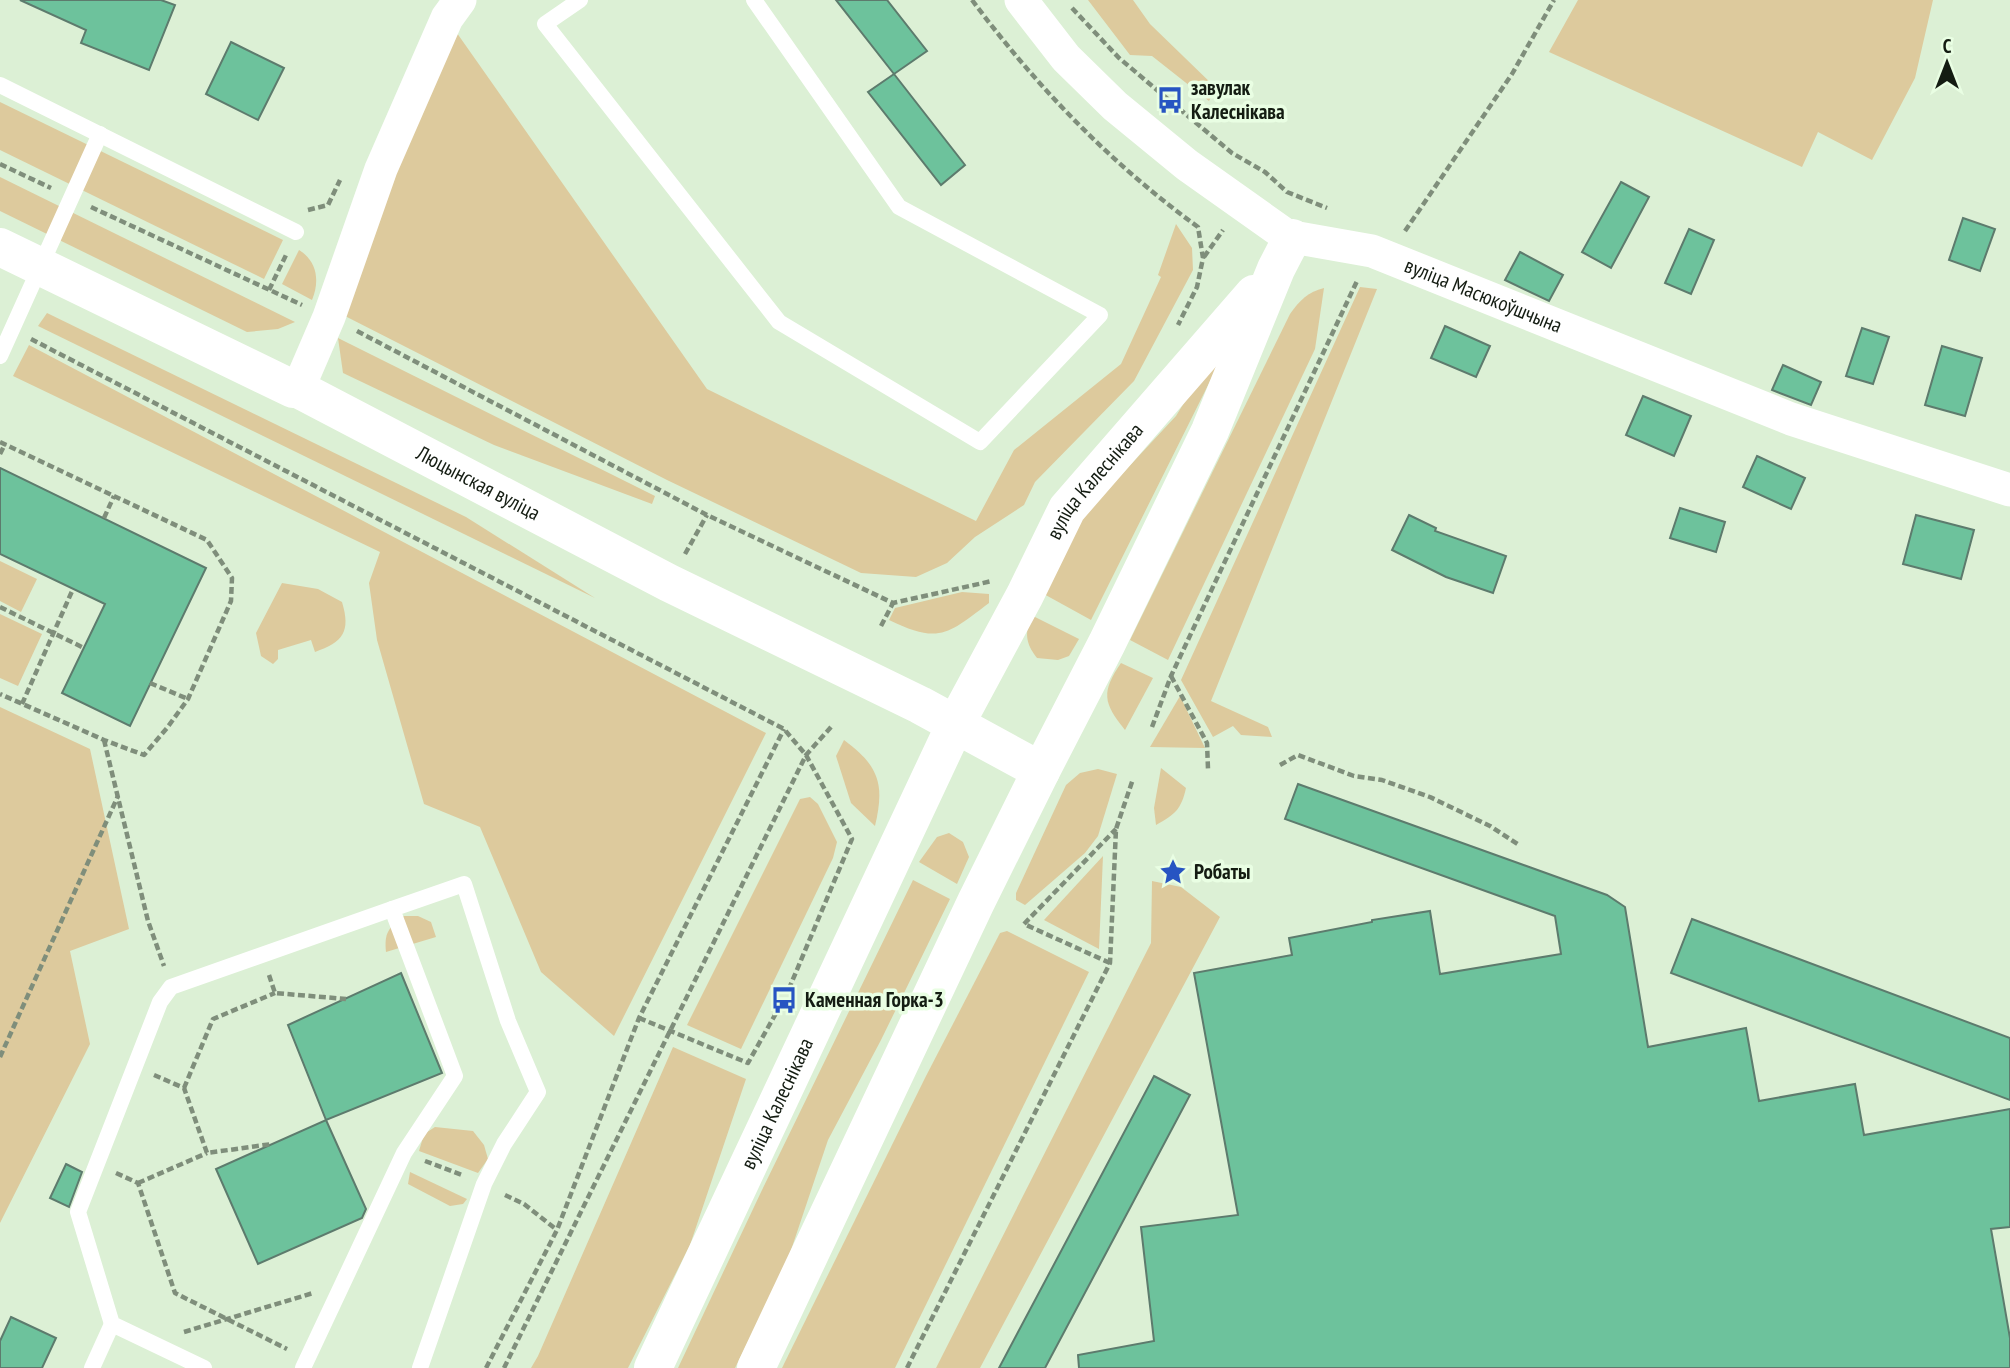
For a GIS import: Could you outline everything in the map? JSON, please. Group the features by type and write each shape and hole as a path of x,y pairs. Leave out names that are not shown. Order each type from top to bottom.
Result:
{"main road":[{"name":"Люцынская вуліца","path":"0,247 293,390 298,389 669,583 858,673 955,725"},
{"name":"вуліца Калеснікава","path":"653,1368 955,725 1025,595 1067,509 1284,253"},
{"path":"756,1368 976,902 1210,431 1284,253"},
{"path":"955,725 1041,771"}],"street":[{"path":"298,389 329,317 381,169 447,18 460,0"},
{"name":"вуліца Масюкоўшчына","path":"1021,0 1066,58 1134,123 1236,202 1284,253 1372,251 1791,418 2010,490"}],"lane":[{"path":"580,0 545,24 779,322 980,442 1100,315 899,207 754,0"},
{"path":"0,85 296,232"},
{"path":"0,356 100,134"},
{"path":"92,1368 113,1324 78,1212 159,1002 171,987 464,884 508,1021 538,1092 504,1144 484,1184 420,1368"},
{"path":"305,1364 404,1153 455,1076 392,909"},
{"path":"113,1324 204,1368"}],"path":[{"path":"1063,0 1119,58 1232,153 1265,172 1287,192 1339,213"},
{"path":"1152,727 1171,676 1383,231 1405,231 1512,74 1555,0"},
{"path":"12,329 784,729 806,755 852,839 784,1000 748,1063 639,1018"},
{"path":"0,454 3,443 207,540 232,578 231,601 188,699 144,755 0,694"},
{"path":"104,518 114,496"},
{"path":"686,503 892,603 881,626"},
{"path":"669,583 707,515"},
{"path":"22,704 73,589"},
{"path":"0,607 84,648"},
{"path":"1171,676 1207,743 1208,769"},
{"path":"150,683 188,699"},
{"path":"505,1368 669,1029 806,755 831,727"},
{"path":"486,1368 557,1230 639,1018 784,729"},
{"path":"104,740 148,921 171,987"},
{"path":"1280,765 1298,755 1354,776 1382,780 1430,797 1490,826 1519,845"},
{"path":"908,1368 1110,963 1116,830 1133,779"},
{"path":"0,1057 118,796"},
{"path":"1110,963 1024,924 1116,830"},
{"path":"261,954 275,993"},
{"path":"207,1153 184,1088 213,1019 275,993 346,999"},
{"path":"135,1066 184,1088"},
{"path":"138,1183 207,1153 272,1144"},
{"path":"97,1164 138,1183 175,1293 229,1320 305,1364"},
{"path":"150,1342 343,1283"}],"shaded area":[{"path":"1088,0 1133,0 1150,24 1216,88 1209,101 1152,56 1130,55"},
{"path":"1578,0 1933,0 1915,78 1872,160 1818,132 1802,167 1549,52"},
{"path":"452,26 707,389 976,521 1014,450 1121,364 1161,277 1158,275 1176,224 1192,248 1193,270 1134,381 1035,482 1024,505 975,537 947,563 916,577 861,573 667,480 343,315"},
{"path":"0,102 283,240 264,279 0,150"},
{"path":"0,177 295,322 278,329 247,332 0,211"},
{"path":"299,250 310,260 315,272 316,286 312,300 282,284"},
{"path":"1360,287 1377,289 1211,701 1268,727 1272,737 1241,735 1233,726 1213,737 1181,680"},
{"path":"1324,288 1315,349 1168,660 1130,640 1290,314 1305,297"},
{"path":"47,313 466,517 595,598 38,326"},
{"path":"1235,331 1091,620 1042,593 1082,517 1176,416 1223,339"},
{"path":"338,338 655,496 652,504 494,445 343,373"},
{"path":"29,345 766,733 614,1036 541,972 480,827 424,804 377,640 369,583 380,552 13,376"},
{"path":"0,561 37,579 21,612 0,601"},
{"path":"282,583 318,589 342,602 346,621 342,634 332,644 315,652 311,640 278,650 278,659 273,664 261,656 256,633"},
{"path":"962,592 989,594 989,603 952,629 932,634 889,620 895,608"},
{"path":"0,614 42,634 18,686 0,678"},
{"path":"1031,615 1079,639 1069,656 1058,660 1037,658 1027,638"},
{"path":"1121,663 1153,678 1125,730 1112,712 1107,697 1110,682"},
{"path":"1180,696 1205,748 1150,747"},
{"path":"0,707 90,749 129,929 70,951 90,1044 0,1223"},
{"path":"844,740 865,758 876,777 879,798 875,826 851,803 836,756"},
{"path":"1161,768 1186,788 1176,811 1156,825 1154,808"},
{"path":"1098,769 1117,774 1098,836 1085,853 1025,905 1016,900 1016,893 1066,785 1080,773"},
{"path":"810,797 818,804 837,842 833,858 741,1049 687,1025 800,799"},
{"path":"949,833 963,842 969,857 957,884 919,862 937,837"},
{"path":"1103,856 1099,949 1044,920"},
{"path":"913,880 950,899 881,1040 828,1140 786,1265 735,1368 678,1368 762,1190"},
{"path":"1152,881 1181,887 1220,917 980,1368 936,1368 1151,943"},
{"path":"404,916 418,916 431,922 436,937 386,952 388,931"},
{"path":"1007,931 1089,972 895,1368 782,1368 925,1078 1000,933"},
{"path":"673,1047 746,1079 690,1245 628,1368 531,1368 538,1356"},
{"path":"435,1127 473,1131 484,1145 488,1159 478,1173 419,1151 424,1134"},
{"path":"410,1172 467,1199 463,1204 450,1206 408,1184"}],"building":[{"path":"20,0 161,0 175,5 149,70 81,43 86,30"},
{"path":"836,0 887,0 927,51 894,74"},
{"path":"231,42 284,68 258,120 206,94"},
{"path":"894,74 965,165 941,185 868,92"},
{"path":"1621,182 1649,197 1611,268 1582,252"},
{"path":"1963,218 1995,229 1980,271 1949,260"},
{"path":"1689,229 1714,240 1691,294 1665,283"},
{"path":"1520,252 1563,275 1549,301 1505,280"},
{"path":"1445,326 1490,346 1476,377 1431,358"},
{"path":"1862,328 1889,337 1873,384 1846,376"},
{"path":"1942,346 1982,358 1965,416 1925,405"},
{"path":"1783,365 1821,382 1811,405 1772,390"},
{"path":"1643,396 1691,416 1674,456 1626,435"},
{"path":"1757,456 1805,478 1791,509 1743,487"},
{"path":"0,468 206,568 130,726 62,693 105,604 0,554"},
{"path":"1680,508 1725,522 1716,552 1670,538"},
{"path":"1409,515 1436,528 1435,531 1506,556 1493,593 1446,577 1392,550"},
{"path":"1916,515 1974,530 1961,579 1903,564"},
{"path":"1298,784 1607,895 1625,907 1648,1047 1746,1028 1759,1101 1855,1084 1864,1135 2010,1109 2010,1227 1991,1229 2010,1338 2010,1368 1079,1368 1078,1355 1154,1341 1141,1227 1238,1215 1194,973 1292,955 1289,938 1430,911 1440,974 1561,954 1555,916 1285,819"},
{"path":"1692,919 2010,1038 2010,1100 1671,973"},
{"path":"401,973 442,1073 326,1120 288,1025"},
{"path":"1154,1076 1190,1095 1045,1368 999,1368"},
{"path":"326,1120 366,1209 362,1218 258,1264 216,1169"},
{"path":"66,1164 82,1172 69,1207 50,1198"},
{"path":"11,1317 56,1338 42,1368 0,1368 0,1341"}],"place":[{"name":"завулак Калеснікава","path":"1170,100"},
{"name":"Робаты","path":"1173,872"},
{"name":"Каменная Горка-3","path":"784,1000"}]}
